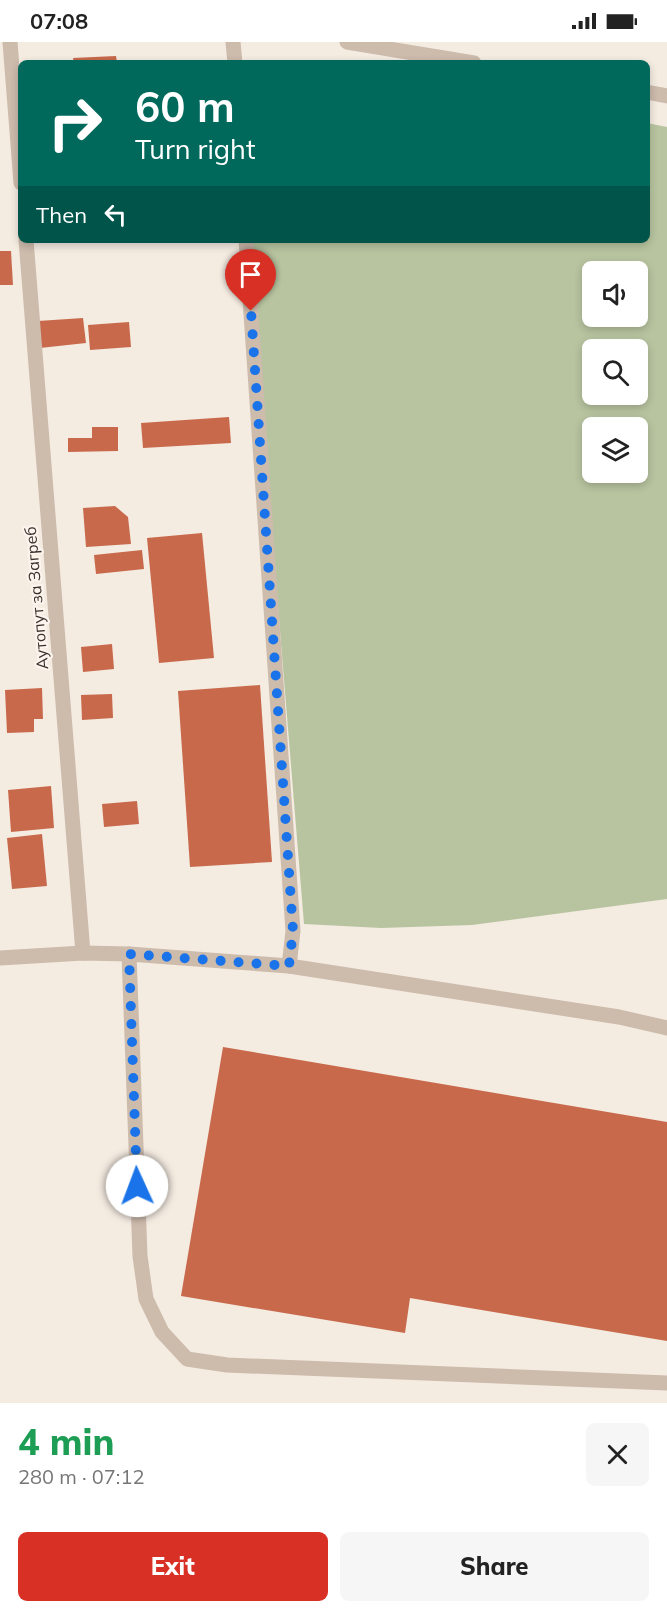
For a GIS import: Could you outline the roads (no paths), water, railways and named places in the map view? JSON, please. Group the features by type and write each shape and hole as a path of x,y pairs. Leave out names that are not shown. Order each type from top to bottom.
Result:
{"street":[{"path":"10,42 18,145"},
{"path":"233,42 235,60"},
{"path":"347,42 456,60"},
{"path":"650,93 667,96"},
{"name":"Аутопут за Загреб","path":"26,243 83,953"},
{"path":"246,243 293,931 289,966"},
{"path":"0,958 83,953 129,954 289,966 619,1017 667,1028"},
{"path":"129,954 140,1256 146,1299 162,1332 187,1359 227,1365 667,1383"}]}
